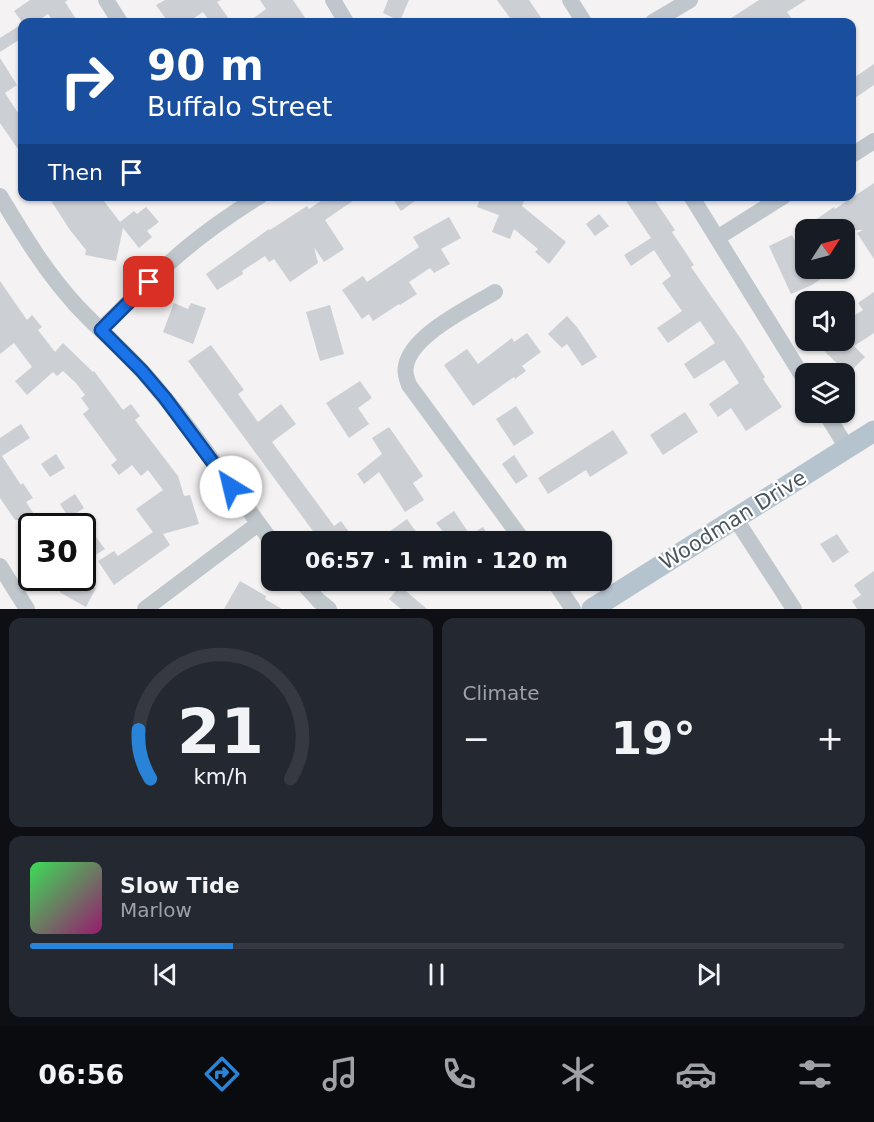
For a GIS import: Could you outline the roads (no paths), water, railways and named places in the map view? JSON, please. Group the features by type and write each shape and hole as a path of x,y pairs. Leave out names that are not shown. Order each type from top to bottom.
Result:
{"main road":[{"name":"Woodman Drive","path":"592,609 874,432"}],"street":[{"path":"106,0 117,18"},
{"path":"333,0 344,18"},
{"path":"570,0 581,18"},
{"path":"660,18 690,0"},
{"path":"856,152 874,141"},
{"path":"0,196 32,250 49,273 76,305 142,371 176,412 263,531"},
{"path":"694,201 795,364"},
{"path":"717,238 776,201"},
{"path":"101,330 232,204"},
{"path":"495,292 434,329 420,341 411,352 406,366 406,376 409,385 516,531"},
{"path":"832,423 847,448"},
{"path":"735,518 794,609"},
{"path":"145,609 258,524"},
{"path":"0,566 27,609"},
{"path":"310,591 329,609"},
{"path":"562,591 573,609"}]}
